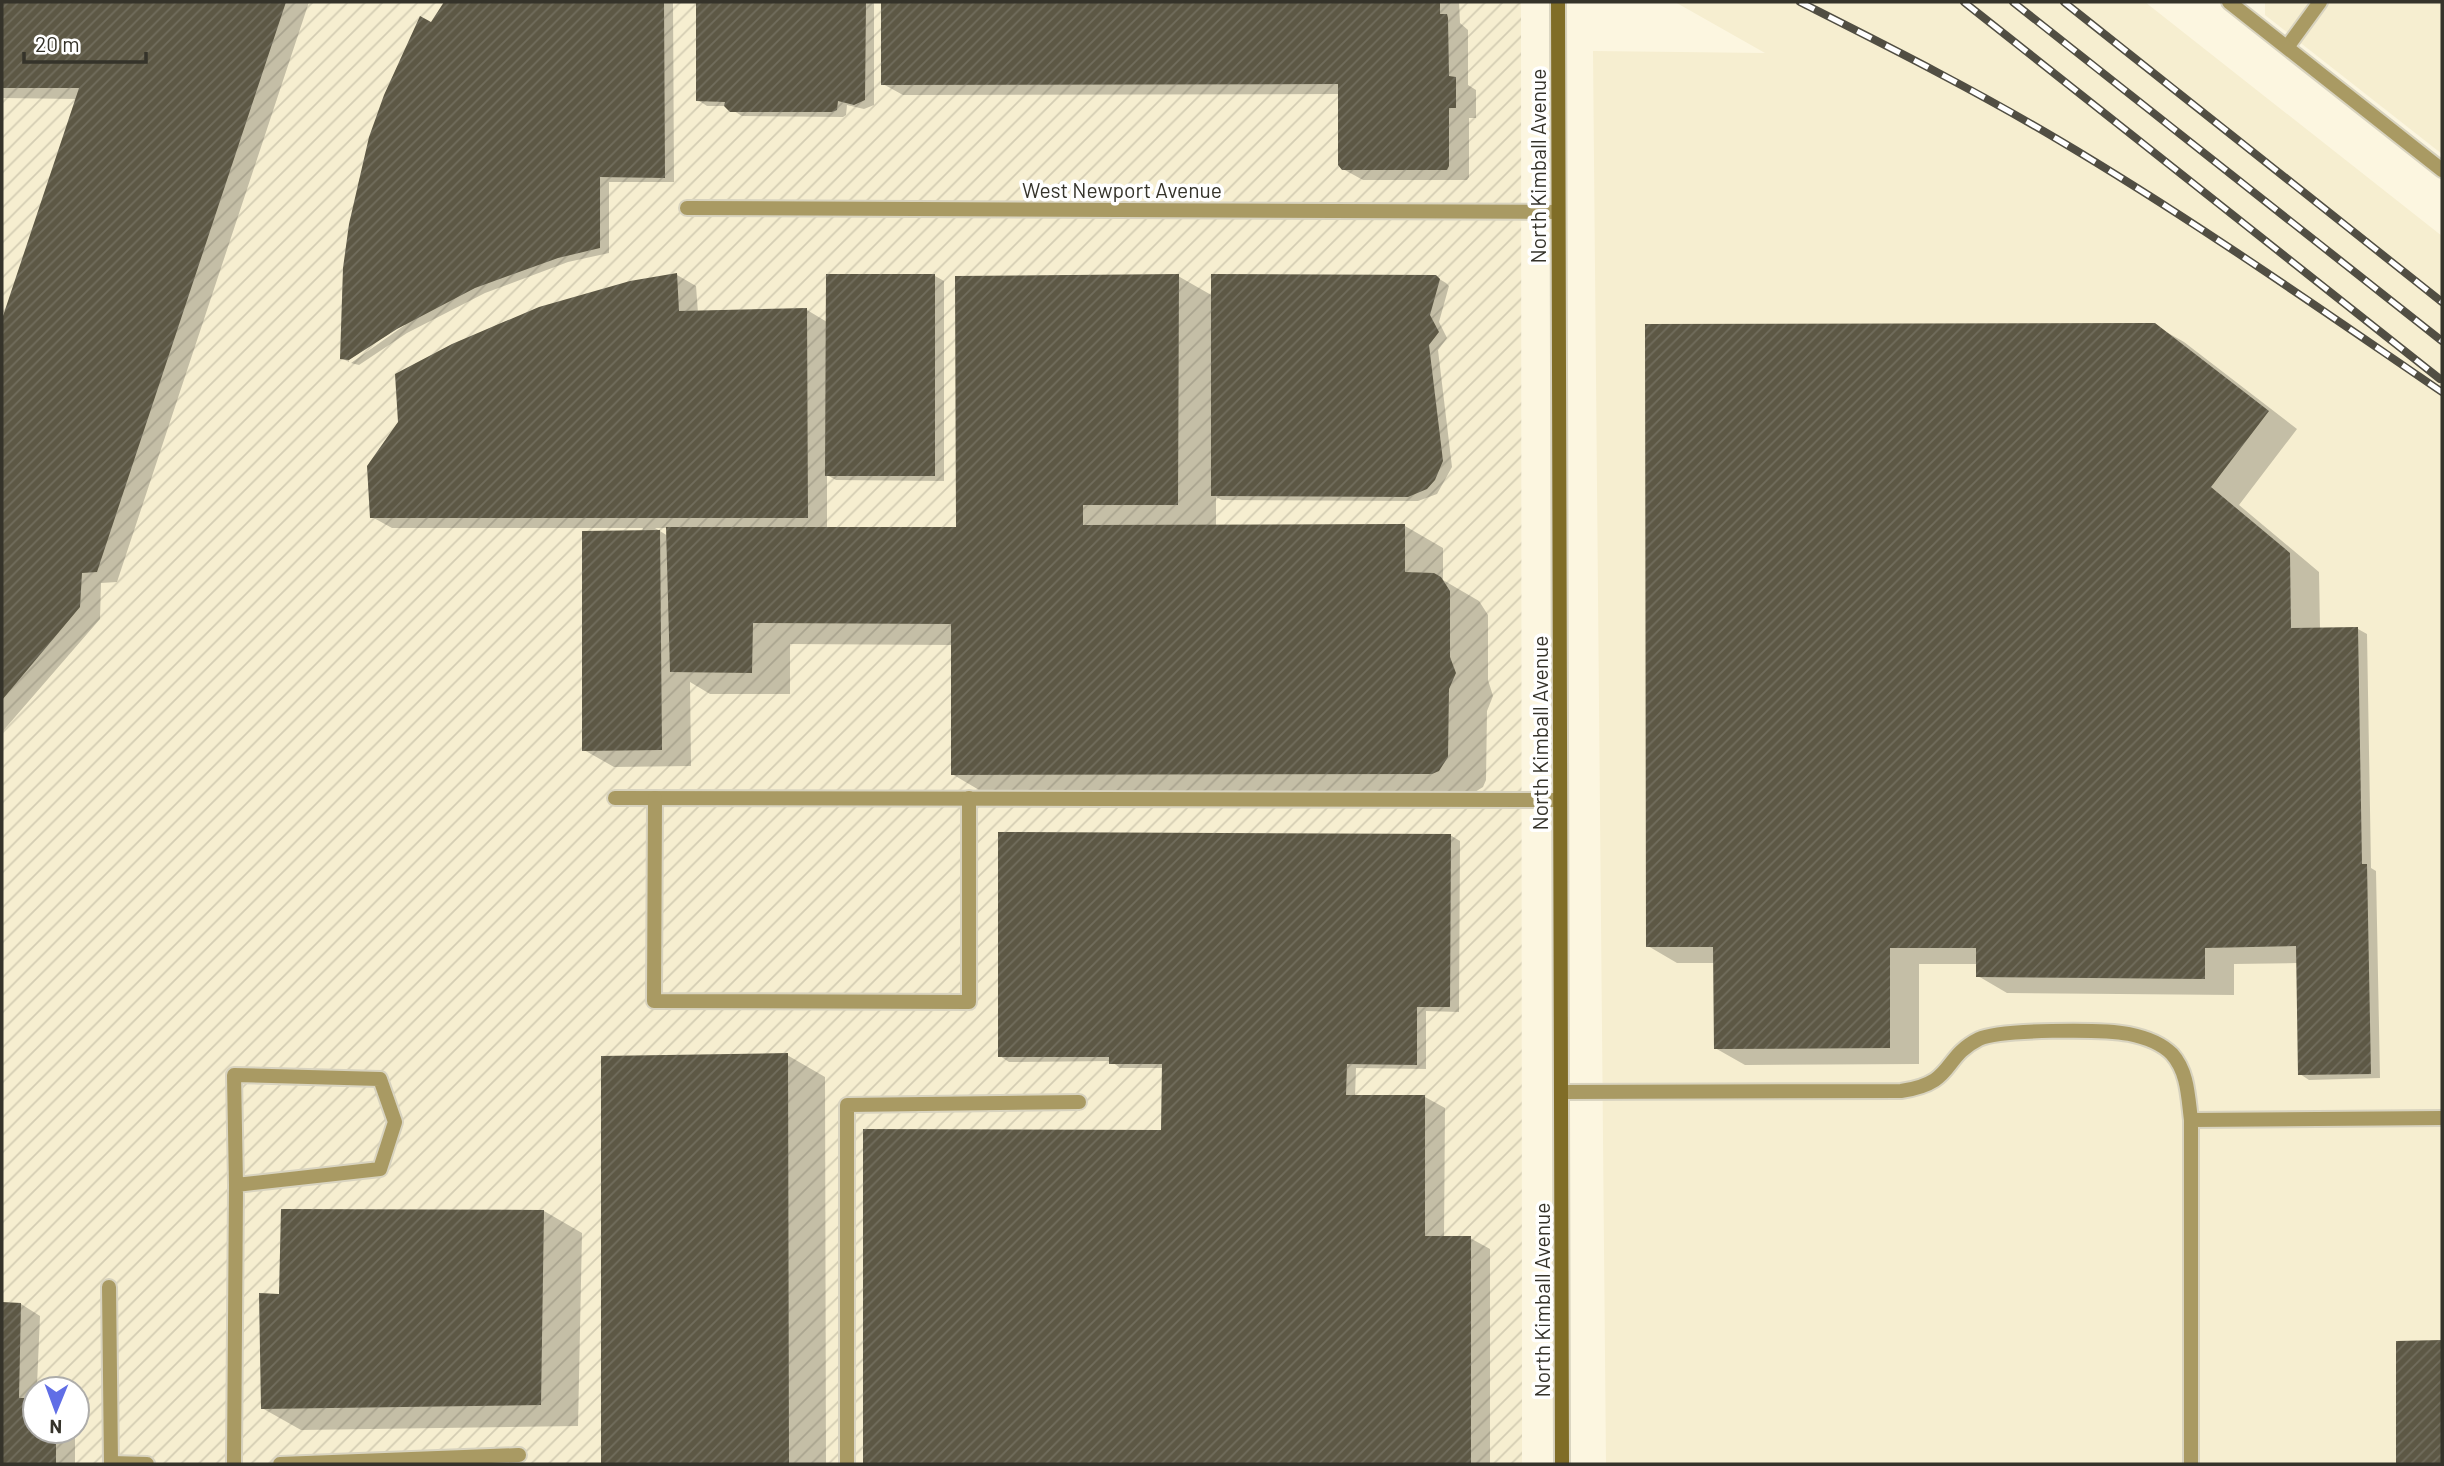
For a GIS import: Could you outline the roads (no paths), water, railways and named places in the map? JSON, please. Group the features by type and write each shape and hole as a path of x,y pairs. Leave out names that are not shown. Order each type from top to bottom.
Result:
{"street":[{"name":"North Kimball Avenue","path":"1558,2 1562,1464"},
{"path":"2229,2 2442,170"},
{"path":"2288,46 2320,2"},
{"name":"West Newport Avenue","path":"687,208 1558,212"},
{"path":"615,798 1560,800"},
{"path":"655,798 654,1001 969,1002 970,798"},
{"path":"1561,1092 1901,1091 1923,1088 1938,1081 1960,1054 1979,1039 2004,1033 2126,1034 2154,1041 2171,1053 2183,1070 2191,1120 2191,1464"},
{"path":"234,1464 234,1075 380,1079 395,1122 380,1170 236,1185"},
{"path":"847,1464 847,1105 1079,1102"},
{"path":"2191,1120 2442,1118"},
{"path":"109,1287 111,1464 147,1464"},
{"path":"280,1464 520,1455"}],"railway":[{"path":"1800,2 1962,85 2106,169 2252,262 2442,392"},
{"path":"1964,2 2440,379"},
{"path":"2013,2 2442,341"},
{"path":"2064,2 2442,302"}]}
